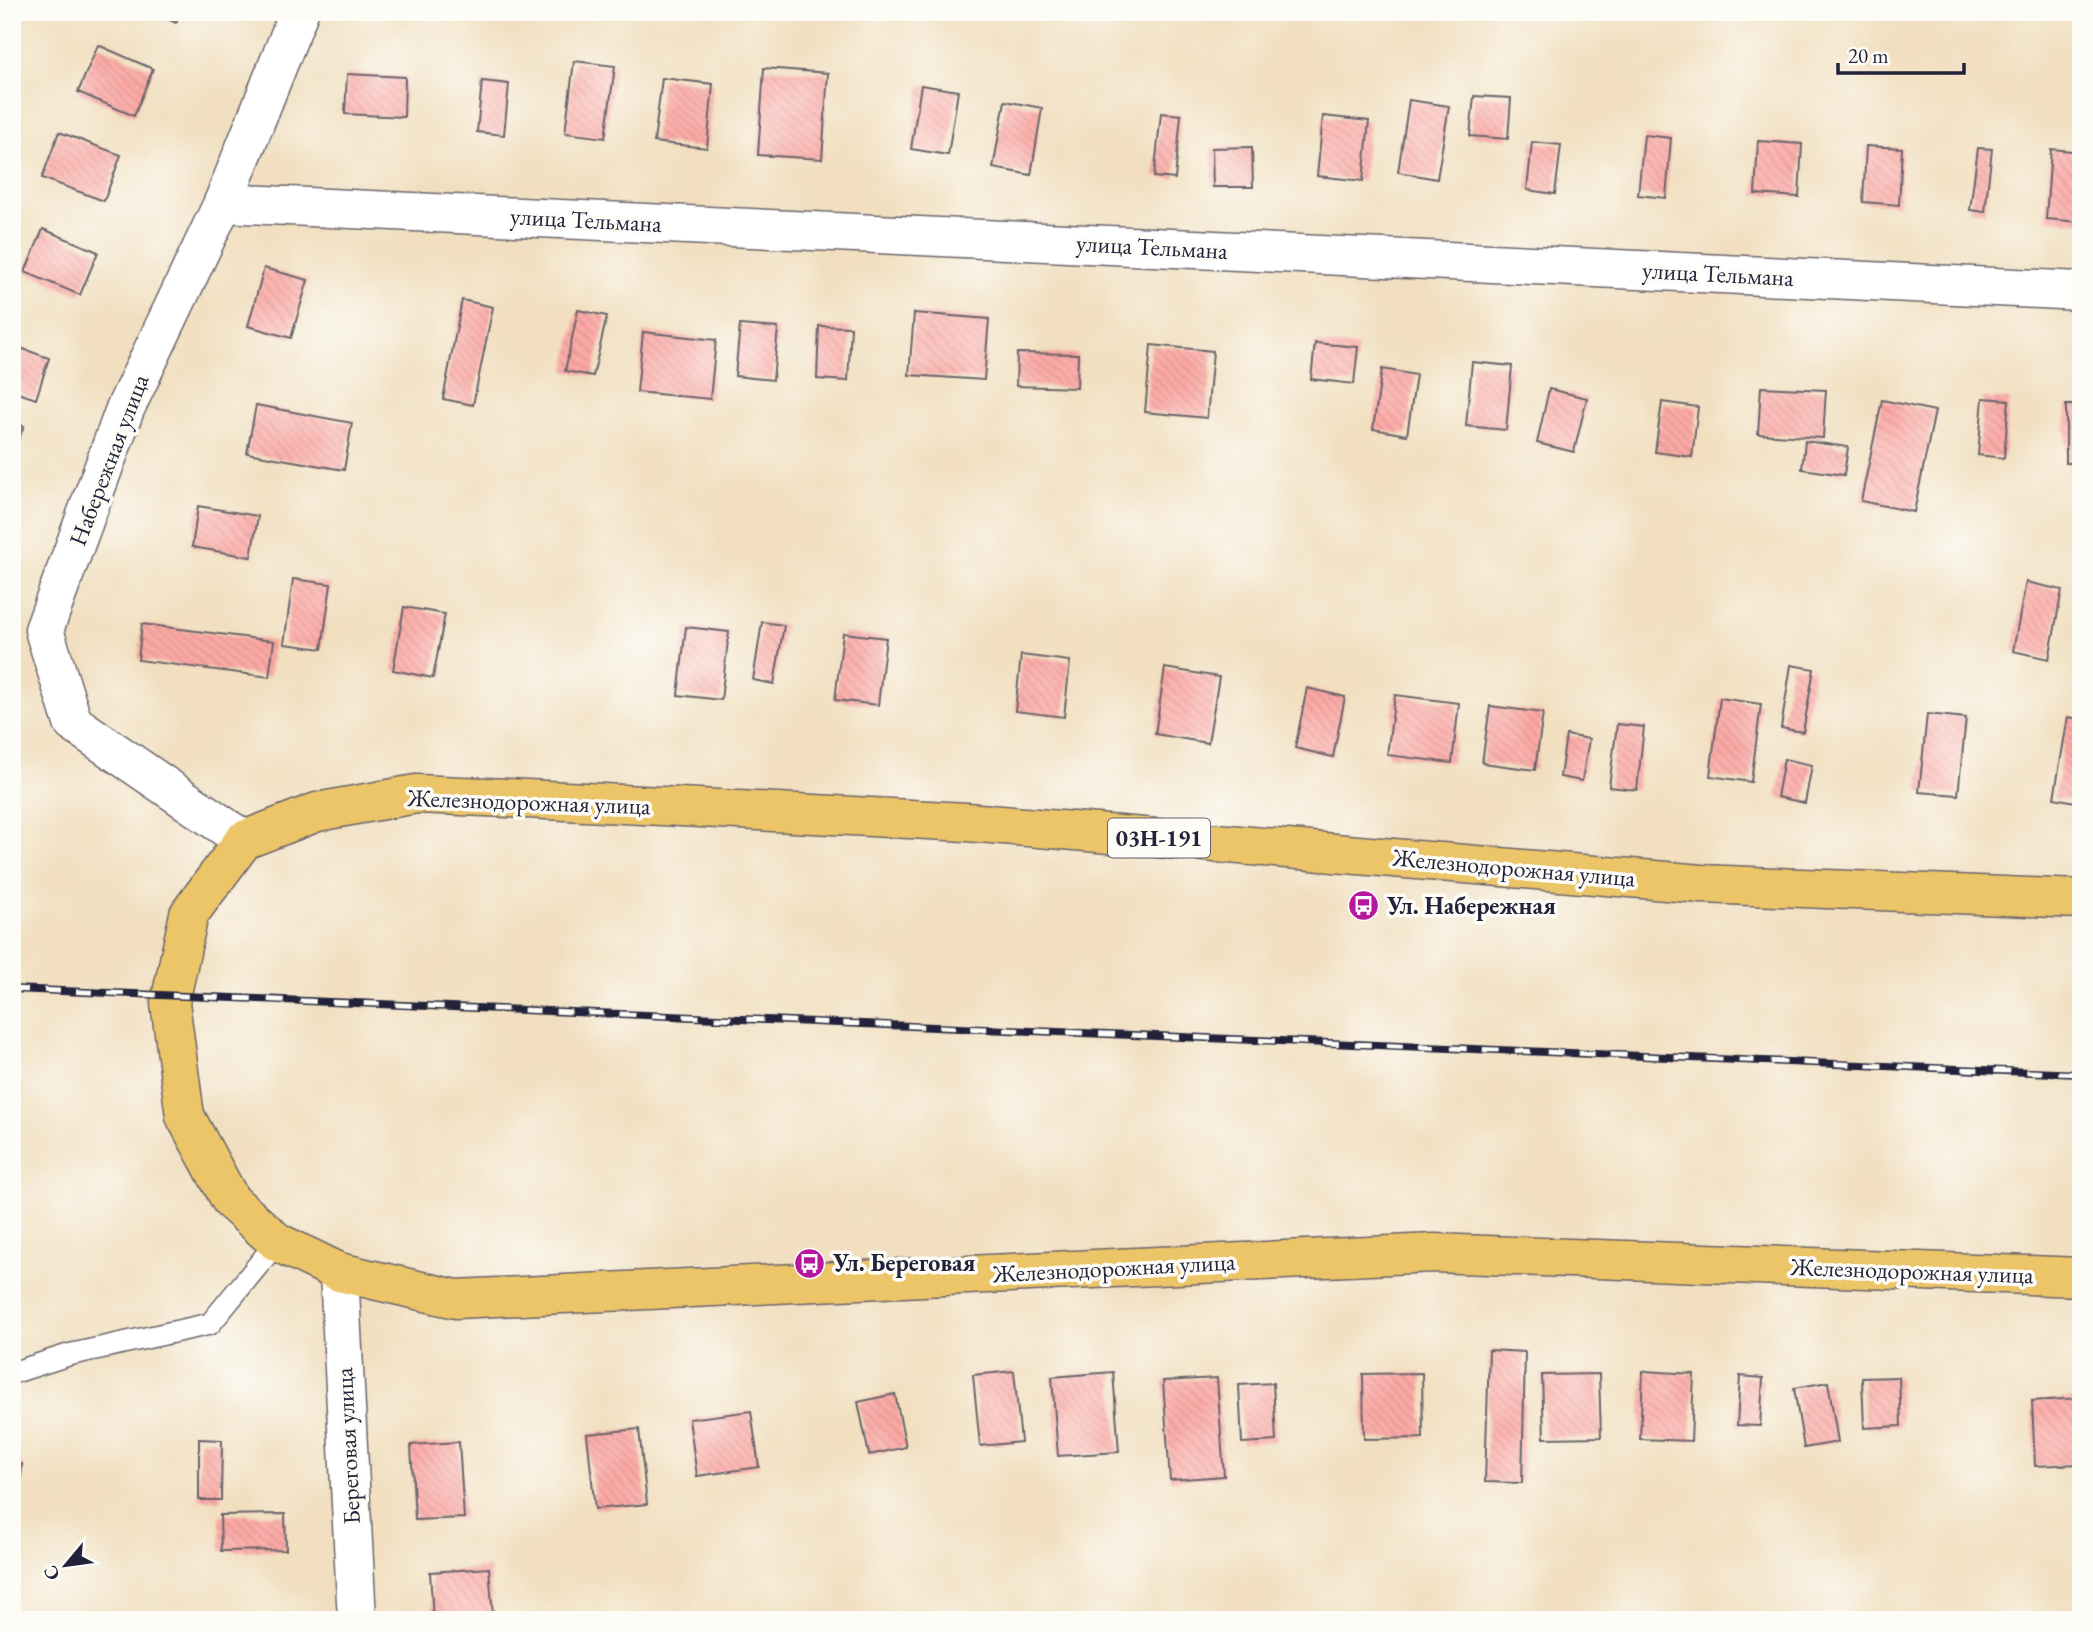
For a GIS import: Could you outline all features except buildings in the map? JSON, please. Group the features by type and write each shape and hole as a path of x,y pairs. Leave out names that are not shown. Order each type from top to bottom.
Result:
{"main road":[{"name":"Железнодорожная улица","path":"2081,899 1702,884 967,822 416,794 317,812 244,840 189,914 170,1003 185,1116 231,1201 277,1242 339,1272 456,1299 1434,1253 2081,1277"}],"street":[{"name":"Набережная улица","path":"244,840 73,723 44,630 125,410 223,203 299,12"},
{"name":"улица Тельмана","path":"223,203 2081,291"},
{"name":"Береговая улица","path":"339,1272 357,1620"}],"lane":[{"path":"12,1373 68,1355 210,1324 277,1242"}],"railway":[{"path":"12,989 2081,1074"}],"place":[{"name":"Ул. Набережная","path":"1364,906"},
{"name":"Ул. Береговая","path":"810,1263"}]}
